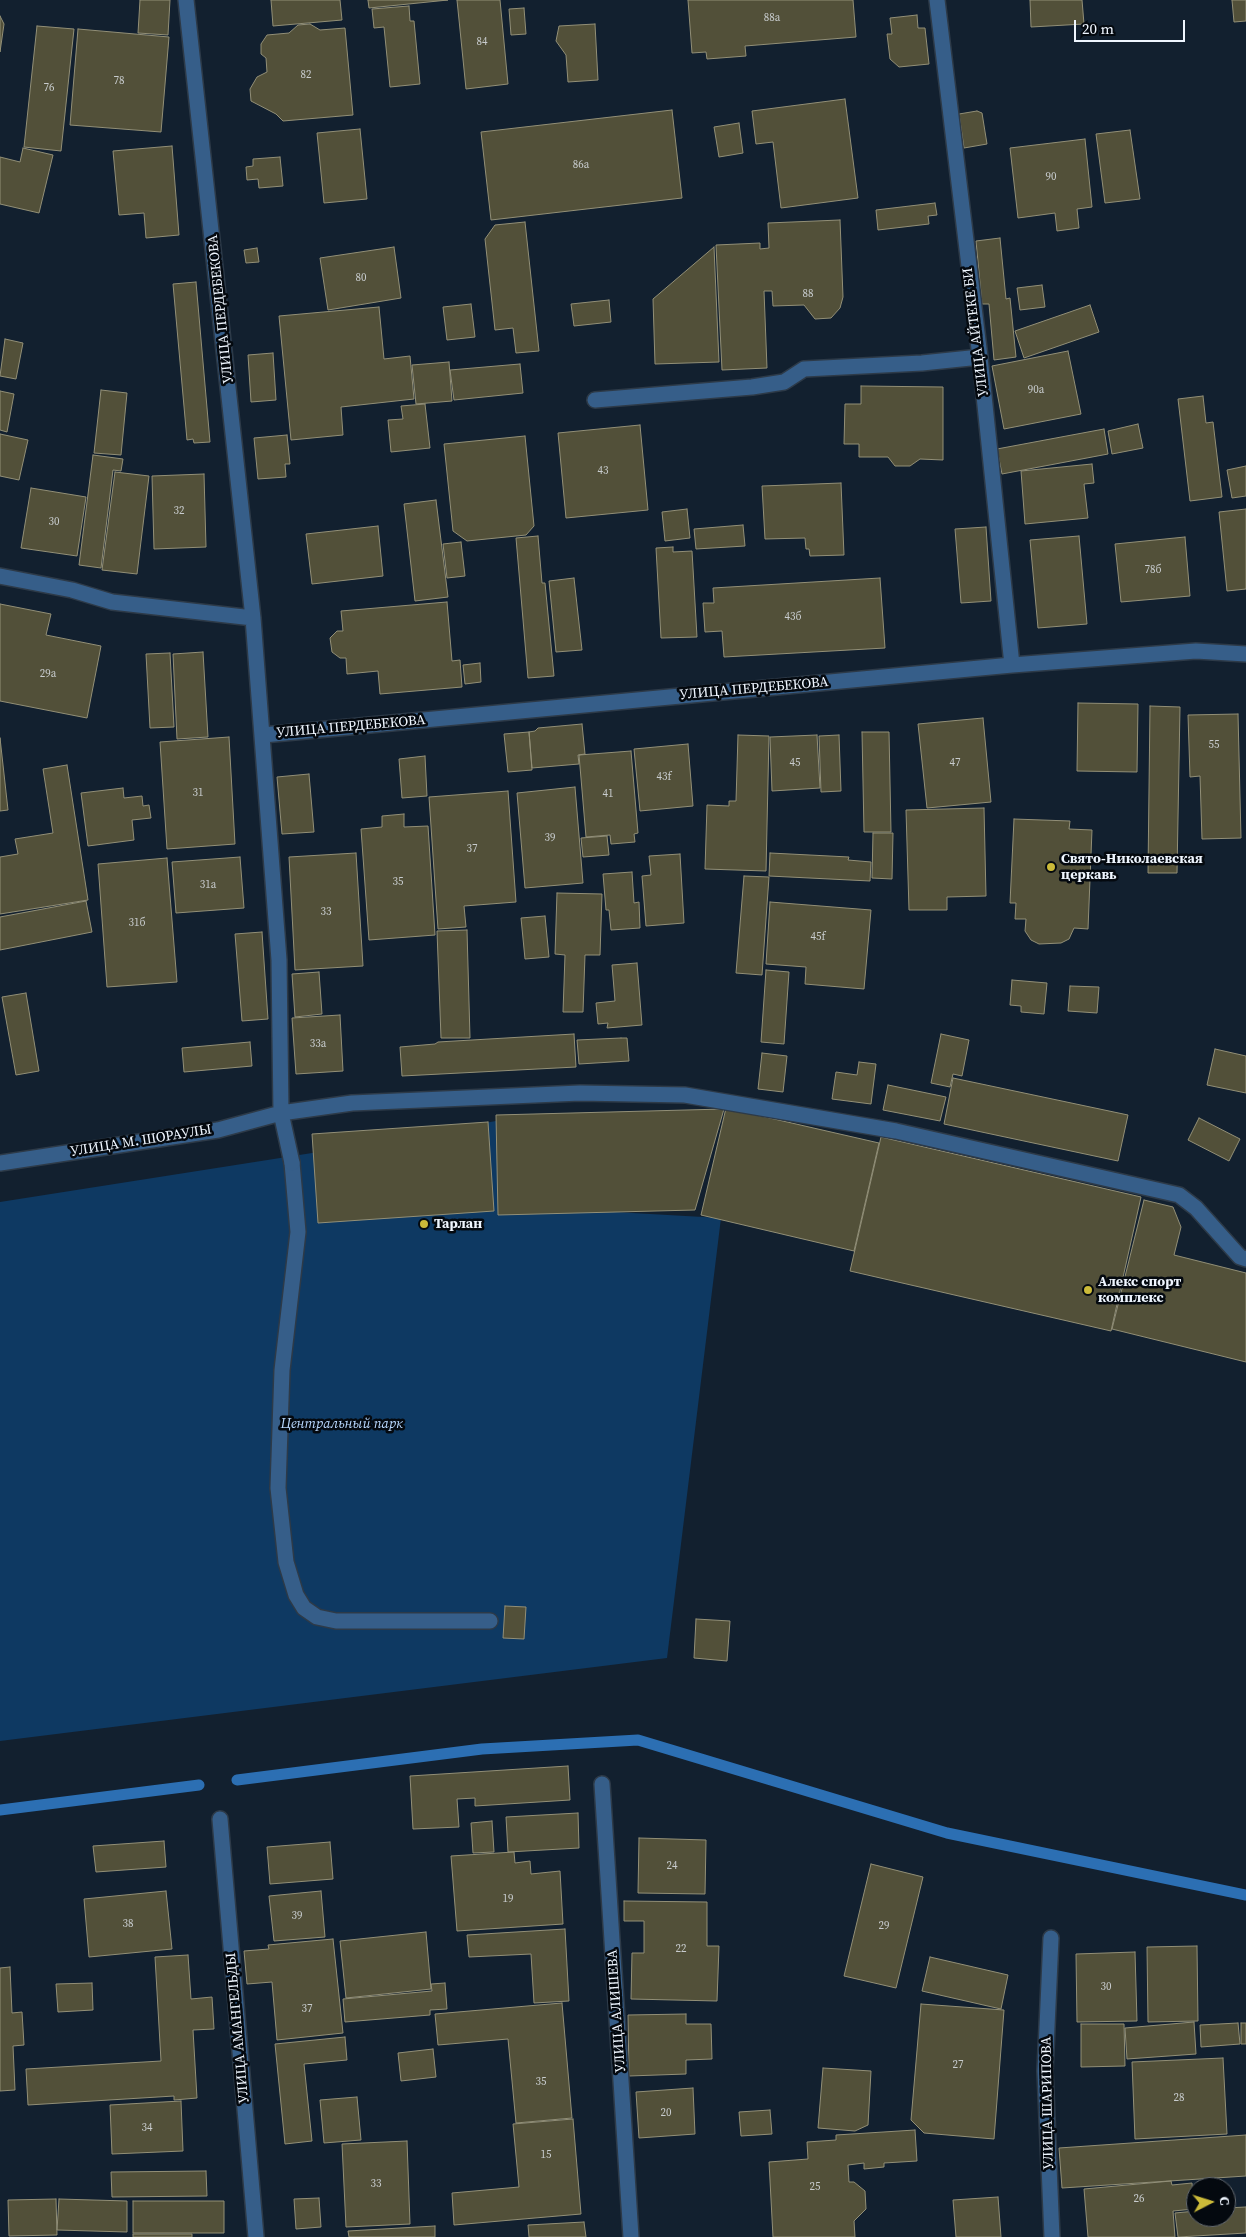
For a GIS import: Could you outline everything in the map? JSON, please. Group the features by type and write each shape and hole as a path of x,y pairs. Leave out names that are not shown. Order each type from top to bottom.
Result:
{"street":[{"name":"УЛИЦА ПЕРДЕБЕКОВА","path":"186,0 253,618 279,960 281,1113 292,1163 298,1232 282,1370 278,1488 286,1562 296,1595 304,1608 317,1617 336,1621 490,1621"},
{"name":"УЛИЦА АЙТЕКЕ БИ","path":"936,0 980,357 1012,665"},
{"path":"595,400 752,387 784,382 804,370 922,363 980,357"},
{"path":"0,576 72,590 112,602 253,618"},
{"name":"УЛИЦА ПЕРДЕБЕКОВА","path":"263,735 1012,665 1196,651 1246,654"},
{"name":"УЛИЦА М. ШОРАУЛЫ","path":"0,1163 218,1130 281,1113 372,1102 580,1094 685,1095 896,1131 1179,1195 1196,1208 1240,1257 1246,1259"},
{"name":"УЛИЦА АЛИШЕВА","path":"602,1784 631,2237"},
{"name":"УЛИЦА АМАНГЕЛЬДЫ","path":"220,1819 256,2237"},
{"name":"УЛИЦА ШАРИПОВА","path":"1051,1938 1045,2072 1052,2237"}],"green space":[{"name":"Центральный парк","path":"496,1121 508,1206 721,1218 667,1658 0,1741 0,1202 312,1153"}],"building":[{"path":"140,0 170,0 168,35 138,33"},
{"path":"271,0 340,0 342,20 273,26"},
{"path":"368,0 448,0 369,8"},
{"path":"457,0 500,0 508,84 466,89"},
{"path":"688,0 853,0 856,37 745,46 746,56 707,59 706,52 692,53"},
{"path":"1030,0 1082,0 1084,24 1031,27"},
{"path":"1232,0 1246,0 1246,21 1234,22"},
{"path":"409,6 410,21 414,21 420,84 390,87 384,27 374,28 372,9"},
{"path":"524,8 526,34 511,35 509,9"},
{"path":"917,15 918,28 925,28 929,64 899,67 890,59 887,34 892,34 890,18"},
{"path":"0,16 4,24 0,52"},
{"path":"310,24 320,30 345,28 353,115 283,121 276,114 251,101 250,89 257,77 267,72 266,58 261,54 261,44 267,35 289,33 298,25"},
{"path":"595,24 598,80 568,82 566,55 556,41 559,26"},
{"path":"37,26 74,29 61,151 24,147"},
{"path":"78,29 169,37 161,132 70,125"},
{"path":"845,99 858,198 781,208 773,142 756,144 752,111"},
{"path":"672,110 682,198 491,220 481,132"},
{"path":"977,111 982,113 987,144 964,148 959,114"},
{"path":"739,123 743,153 719,157 714,127"},
{"path":"360,129 367,199 324,203 317,133"},
{"path":"1130,130 1140,199 1105,203 1096,134"},
{"path":"1085,139 1092,207 1077,209 1079,228 1057,231 1055,213 1018,218 1010,148"},
{"path":"172,146 179,235 146,238 144,213 119,215 113,151"},
{"path":"23,148 53,155 39,213 0,204 0,157 20,162"},
{"path":"280,157 283,186 259,188 258,179 247,180 246,167 253,166 253,159"},
{"path":"935,203 937,215 928,216 929,224 878,230 876,210"},
{"path":"840,220 843,297 840,308 831,318 815,319 804,305 773,306 772,291 764,291 767,368 722,370 716,245 760,243 760,249 769,248 768,223"},
{"path":"525,222 539,351 516,353 513,328 495,330 485,239 495,225"},
{"path":"1000,238 1006,299 1010,298 1016,357 994,360 989,304 982,304 976,241"},
{"path":"394,247 401,298 328,310 320,258"},
{"path":"714,247 719,362 655,364 653,299"},
{"path":"257,248 259,262 246,263 244,250"},
{"path":"196,282 210,442 194,443 193,439 187,440 173,284"},
{"path":"1042,285 1045,307 1020,310 1017,288"},
{"path":"609,300 611,322 574,326 571,304"},
{"path":"471,304 475,337 447,340 443,307"},
{"path":"1090,305 1099,332 1024,358 1015,331"},
{"path":"379,307 384,359 410,356 414,399 341,407 343,435 291,440 279,316"},
{"path":"5,339 23,343 16,379 0,376"},
{"path":"1068,351 1081,414 1004,429 992,366"},
{"path":"273,353 276,400 251,402 248,355"},
{"path":"449,362 452,401 416,404 412,365"},
{"path":"520,364 523,393 454,400 450,370"},
{"path":"861,386 943,387 943,460 920,459 910,466 895,466 888,457 859,457 859,444 844,444 845,404 861,404"},
{"path":"101,390 127,393 121,455 94,453"},
{"path":"0,391 14,394 7,432 0,430"},
{"path":"1203,396 1206,423 1213,422 1222,497 1190,501 1178,399"},
{"path":"425,404 430,448 391,452 388,420 403,419 401,406"},
{"path":"1138,424 1143,448 1112,454 1108,431"},
{"path":"640,425 648,510 566,518 558,433"},
{"path":"1104,429 1108,454 1002,474 997,449"},
{"path":"0,434 28,440 19,480 0,476"},
{"path":"287,435 290,464 285,464 286,477 258,479 254,438"},
{"path":"525,436 534,526 526,535 467,541 453,531 444,444"},
{"path":"93,455 123,459 121,471 113,470 101,568 79,565"},
{"path":"1092,464 1094,483 1084,484 1088,518 1025,524 1021,471"},
{"path":"1246,466 1246,496 1232,498 1227,470"},
{"path":"115,472 149,476 137,574 102,570"},
{"path":"204,474 206,547 154,549 152,476"},
{"path":"841,483 844,555 810,556 809,549 806,549 805,538 765,539 762,486"},
{"path":"31,488 86,497 77,556 21,548"},
{"path":"436,500 448,597 415,601 404,504"},
{"path":"687,509 690,538 665,541 662,512"},
{"path":"1246,509 1246,589 1227,591 1219,512"},
{"path":"743,525 745,546 696,549 694,529"},
{"path":"378,526 383,576 312,584 306,534"},
{"path":"986,527 991,601 961,603 955,529"},
{"path":"538,536 542,583 545,583 554,676 528,678 516,538"},
{"path":"1079,536 1087,624 1038,628 1030,540"},
{"path":"1185,537 1190,596 1121,602 1115,544"},
{"path":"461,542 465,576 447,578 443,544"},
{"path":"673,547 673,552 692,551 697,637 661,638 656,548"},
{"path":"574,578 582,650 556,652 549,581"},
{"path":"880,578 885,648 724,657 722,631 705,632 703,603 714,603 713,588"},
{"path":"447,602 452,661 460,660 462,687 380,694 378,671 347,674 346,658 340,658 332,652 330,638 337,631 343,631 341,611"},
{"path":"0,604 51,614 46,635 101,646 87,718 0,701"},
{"path":"203,652 208,737 177,739 173,654"},
{"path":"170,653 174,727 150,728 146,654"},
{"path":"480,663 481,682 465,684 463,665"},
{"path":"1078,703 1138,704 1137,772 1077,771"},
{"path":"1150,706 1180,707 1177,873 1148,873"},
{"path":"1238,714 1241,838 1202,839 1200,776 1190,777 1188,715"},
{"path":"983,718 991,802 927,808 918,724"},
{"path":"582,724 585,754 578,755 579,764 532,768 529,732 535,731 538,728"},
{"path":"529,732 532,770 508,772 504,734"},
{"path":"862,732 889,732 891,832 864,832"},
{"path":"738,735 769,736 766,871 705,869 707,805 729,806 729,801 736,801"},
{"path":"817,735 820,788 772,791 770,737"},
{"path":"839,735 841,791 821,792 819,736"},
{"path":"229,737 235,844 167,849 160,742"},
{"path":"0,738 8,810 0,811"},
{"path":"688,744 693,806 640,811 634,749"},
{"path":"631,751 638,833 634,834 635,842 611,844 610,835 586,837 579,755"},
{"path":"425,756 427,796 402,798 399,759"},
{"path":"67,765 88,900 0,914 0,857 18,854 15,839 53,833 43,769"},
{"path":"309,774 314,832 282,834 277,777"},
{"path":"575,787 583,883 525,888 517,793"},
{"path":"123,788 124,798 142,796 143,806 149,805 151,818 132,820 134,840 88,846 81,793"},
{"path":"508,791 516,902 464,906 466,927 438,929 429,797"},
{"path":"984,808 986,896 947,897 947,910 909,910 906,810"},
{"path":"404,814 404,827 428,826 435,935 369,940 361,829 382,827 382,816"},
{"name":"Свято-Николаевская церкавь","path":"1014,819 1070,821 1069,829 1092,830 1088,929 1074,928 1069,939 1061,943 1039,944 1031,940 1025,931 1026,919 1015,919 1016,903 1010,903"},
{"path":"873,833 893,833 892,879 872,878"},
{"path":"607,836 609,855 583,857 581,838"},
{"path":"356,853 363,966 295,970 289,857"},
{"path":"770,853 849,857 848,860 871,862 870,881 769,876"},
{"path":"680,854 684,923 646,926 642,876 651,875 649,856"},
{"path":"240,857 244,908 176,913 172,862"},
{"path":"167,858 177,982 107,987 98,864"},
{"path":"632,872 634,903 639,902 640,928 611,930 609,910 606,910 603,874"},
{"path":"744,876 769,877 762,975 736,973"},
{"path":"557,893 602,894 600,955 585,955 583,1012 563,1012 565,955 555,954"},
{"path":"86,901 92,932 0,950 0,917"},
{"path":"770,902 871,910 864,989 805,984 806,967 766,964"},
{"path":"545,916 549,957 525,959 521,918"},
{"path":"467,930 470,1038 441,1038 437,931"},
{"path":"262,932 268,1019 242,1021 235,934"},
{"path":"637,963 642,1025 607,1028 608,1023 598,1024 596,1003 615,1001 612,965"},
{"path":"766,970 789,972 784,1044 761,1042"},
{"path":"319,972 322,1014 295,1017 292,974"},
{"path":"1012,980 1047,983 1044,1014 1021,1012 1021,1006 1010,1005"},
{"path":"1070,986 1099,987 1097,1013 1068,1011"},
{"path":"26,993 39,1071 16,1075 2,997"},
{"path":"340,1015 343,1071 296,1074 292,1018"},
{"path":"574,1034 576,1067 402,1076 400,1047 435,1044 438,1042"},
{"path":"941,1034 969,1040 962,1076 953,1074 950,1087 931,1083"},
{"path":"627,1038 629,1061 579,1064 577,1040"},
{"path":"250,1042 252,1066 184,1072 182,1048"},
{"path":"1215,1049 1246,1056 1246,1093 1207,1085"},
{"path":"762,1053 787,1056 783,1092 758,1089"},
{"path":"859,1062 876,1064 871,1104 832,1099 836,1072 857,1075"},
{"path":"953,1078 1128,1115 1118,1161 944,1124"},
{"path":"888,1085 946,1097 940,1121 883,1110"},
{"path":"726,1108 879,1143 854,1251 701,1215"},
{"path":"724,1109 695,1210 498,1215 496,1115"},
{"path":"1199,1118 1240,1139 1229,1161 1188,1140"},
{"path":"488,1122 494,1211 318,1223 312,1134"},
{"path":"881,1137 1141,1197 1111,1331 850,1271"},
{"path":"1144,1200 1173,1207 1181,1227 1174,1255 1246,1273 1246,1362 1112,1329"},
{"path":"505,1606 526,1607 524,1639 503,1638"},
{"path":"696,1619 730,1621 727,1661 694,1658"},
{"path":"568,1766 570,1800 475,1806 475,1798 457,1799 459,1827 413,1829 410,1776"},
{"path":"578,1813 579,1848 508,1852 506,1817"},
{"path":"492,1821 494,1852 473,1853 471,1823"},
{"path":"639,1838 706,1840 705,1894 638,1893"},
{"path":"164,1841 166,1867 96,1872 93,1846"},
{"path":"330,1842 333,1879 270,1884 267,1847"},
{"path":"514,1852 515,1863 530,1861 531,1874 560,1871 563,1924 457,1931 451,1856"},
{"path":"871,1864 923,1877 896,1988 844,1976"},
{"path":"166,1891 172,1949 89,1957 84,1899"},
{"path":"321,1891 325,1937 274,1941 269,1896"},
{"path":"624,1901 707,1902 707,1946 719,1946 717,2001 631,1999 632,1953 644,1953 644,1921 624,1921"},
{"path":"565,1929 569,2001 534,2003 531,1954 469,1957 467,1935"},
{"path":"426,1932 431,1989 346,1998 340,1941"},
{"path":"333,1939 343,2033 277,2040 272,1982 247,1984 244,1951 269,1949 268,1945"},
{"path":"1197,1946 1198,2021 1148,2022 1147,1947"},
{"path":"1135,1952 1137,2021 1077,2022 1076,1954"},
{"path":"188,1955 191,1999 212,1997 214,2029 193,2030 197,2098 174,2100 174,2096 28,2105 26,2069 161,2061 155,1957"},
{"path":"930,1957 1008,1975 1001,2009 922,1991"},
{"path":"10,1967 12,2013 22,2012 24,2045 13,2046 15,2090 0,2091 0,1968"},
{"path":"92,1983 93,2010 58,2012 56,1984"},
{"path":"445,1983 447,2009 430,2010 430,2015 345,2022 343,1999 432,1991 431,1984"},
{"path":"562,2003 572,2118 516,2123 508,2039 438,2045 435,2014"},
{"path":"921,2004 1004,2010 994,2139 924,2133 911,2120"},
{"path":"686,2014 686,2024 711,2024 712,2059 686,2060 686,2074 629,2076 628,2015"},
{"path":"1194,2022 1196,2054 1127,2059 1125,2028"},
{"path":"1238,2023 1240,2044 1201,2047 1200,2025"},
{"path":"1241,2023 1246,2023 1246,2044 1241,2044"},
{"path":"1081,2024 1124,2024 1125,2066 1081,2067"},
{"path":"345,2037 347,2060 304,2064 312,2141 285,2144 275,2044"},
{"path":"433,2049 436,2077 401,2081 398,2053"},
{"path":"1223,2058 1227,2134 1135,2139 1132,2062"},
{"path":"823,2068 871,2071 868,2125 855,2131 818,2128"},
{"path":"693,2088 695,2134 639,2138 636,2092"},
{"path":"357,2097 361,2140 324,2143 320,2100"},
{"path":"181,2101 183,2151 112,2154 110,2105"},
{"path":"770,2110 772,2134 741,2136 739,2112"},
{"path":"573,2119 581,2214 454,2225 452,2193 519,2187 513,2124"},
{"path":"915,2130 917,2161 884,2163 884,2167 864,2169 864,2163 848,2165 849,2182 854,2182 865,2191 866,2209 854,2221 855,2237 773,2237 769,2162 808,2159 807,2142 836,2140 836,2135"},
{"path":"1246,2135 1246,2176 1186,2177 1186,2180 1062,2188 1059,2148"},
{"path":"407,2141 410,2224 346,2227 342,2144"},
{"path":"206,2171 207,2196 112,2197 111,2172"},
{"path":"1171,2181 1172,2185 1186,2184 1186,2210 1173,2211 1175,2237 1088,2237 1084,2189"},
{"path":"998,2197 1001,2237 956,2237 953,2200"},
{"path":"319,2198 321,2227 296,2229 294,2199"},
{"path":"56,2199 57,2235 9,2236 8,2200"},
{"path":"59,2199 127,2201 127,2232 57,2230"},
{"path":"133,2201 224,2201 224,2233 133,2233"},
{"path":"1246,2207 1246,2233 1178,2237 1175,2213 1186,2212 1186,2227 1236,2227 1236,2208"},
{"path":"584,2222 586,2237 529,2237 528,2225"},
{"path":"435,2226 435,2237 349,2237 348,2231"},
{"path":"133,2234 192,2234 192,2237 133,2237"}],"waterway":[{"path":"237,1780 482,1749 638,1740 947,1833 1246,1895"},
{"path":"0,1810 199,1785"}],"place":[{"name":"Свято-Николаевская церкавь","path":"1051,867"},
{"name":"Тарлан","path":"424,1224"},
{"name":"Алекс спорт комплекс","path":"1088,1290"}]}
